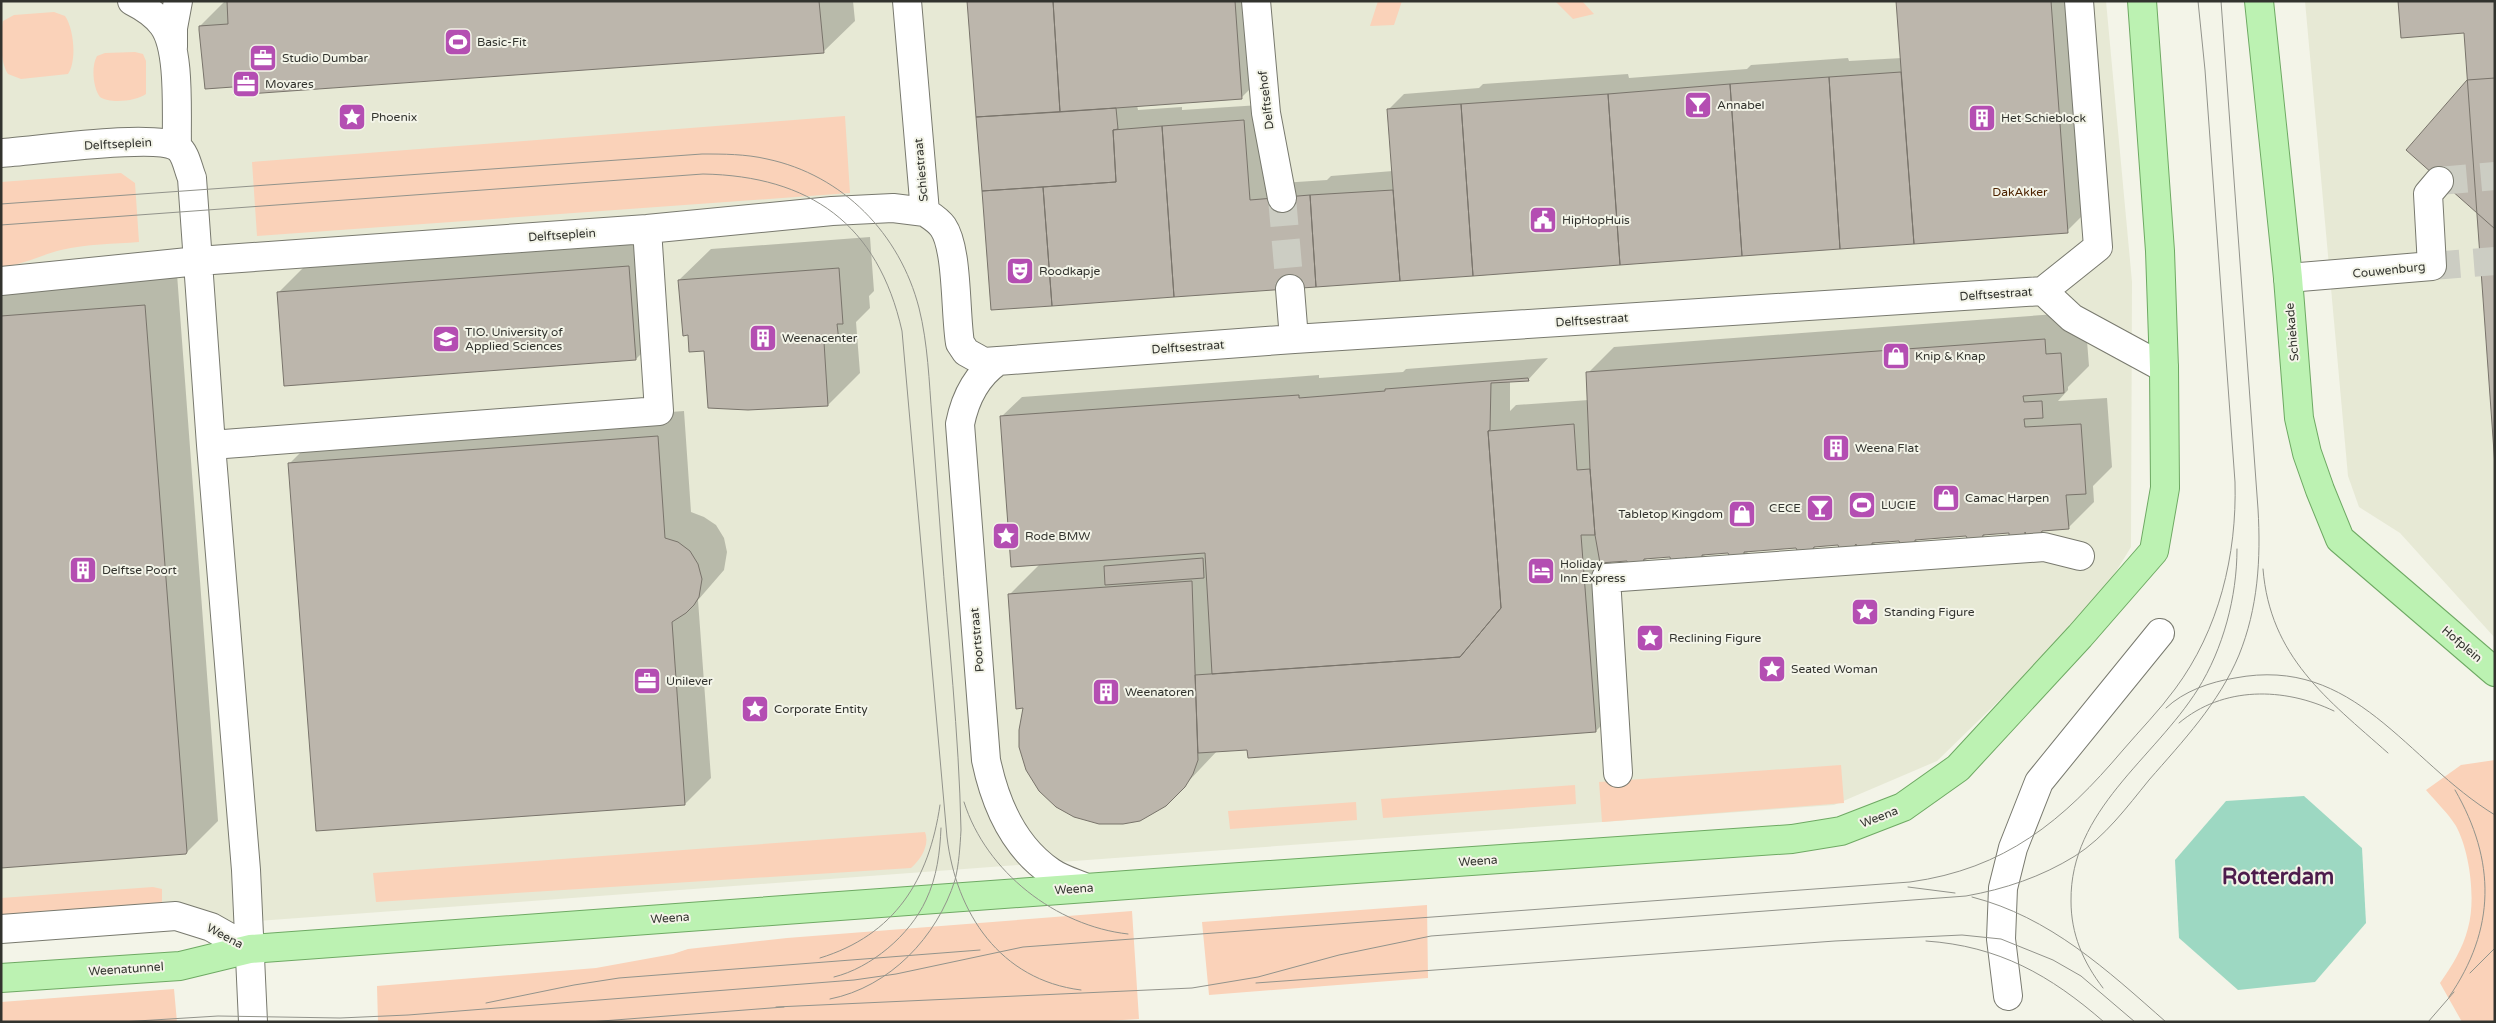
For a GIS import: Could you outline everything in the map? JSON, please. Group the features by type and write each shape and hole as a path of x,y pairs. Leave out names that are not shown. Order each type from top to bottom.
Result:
{"main road":[{"path":"2142,1 2160,251 2164,368"},
{"name":"Schiekade","path":"2259,1 2288,278 2299,418 2313,472 2340,539 2429,616"},
{"name":"Weena","path":"250,949 1792,839 1841,832 1903,808 1958,768 2080,636 2154,551 2165,488 2164,368"},
{"name":"Hofplein","path":"2429,616 2495,672"},
{"name":"Weenatunnel","path":"1,978 180,966 250,949"}],"street":[{"path":"132,1 152,13 164,26 174,46"},
{"path":"178,1 173,28 177,147 184,156 192,178 211,445 246,861 253,1022"},
{"name":"Schiestraat","path":"907,1 925,212 943,227 948,239 952,258 960,342 966,352 976,358 984,362 998,361"},
{"name":"Delftsehof","path":"1256,1 1266,113 1282,198"},
{"path":"2043,291 2098,247 2079,1"},
{"name":"Delftseplein","path":"1,153 128,141 158,142 177,147"},
{"name":"Couwenburg","path":"2288,278 2432,266 2428,194 2439,181"},
{"name":"Delftseplein","path":"1,281 198,262 646,229 832,211 892,208 925,212"},
{"path":"211,445 660,411 646,229"},
{"path":"1290,289 1294,339"},
{"name":"Delftsestraat","path":"998,361 1294,339 2043,291 2072,318 2164,368"},
{"name":"Poortstraat","path":"998,361 981,376 971,391 960,424 986,760 991,783 1005,816 1029,856 1052,873 1086,888"},
{"path":"1618,773 1606,578 2044,547 2080,556"},
{"path":"2008,996 2001,940 2003,888 2013,848 2039,782 2160,633"},
{"name":"Weena","path":"1,929 176,916 211,927 250,949"}],"shaded area":[{"path":"1,1 2106,1 2132,282 2131,547 2093,609 1937,761 1834,805 1,940"},
{"path":"1378,1 1402,1 1394,25 1370,26"},
{"path":"1555,1 1582,1 1594,14 1573,19"},
{"path":"2305,1 2495,1 2495,638 2400,533 2359,507 2348,476"},
{"path":"54,12 65,16 71,29 73,61 68,74 21,79 8,74 3,63 1,48 3,21 14,15"},
{"path":"135,52 143,54 146,61 146,94 123,101 100,97 94,77 94,65 97,56 105,53"},
{"path":"845,116 850,193 257,236 252,162"},
{"path":"121,173 135,183 139,242 71,248 1,267 1,182"},
{"path":"2495,760 2495,1022 2462,1022 2440,983 2457,957 2468,928 2471,890 2468,862 2456,826 2426,790 2461,765"},
{"path":"1841,765 1844,803 1602,822 1599,782"},
{"path":"1575,785 1576,804 1383,818 1381,799"},
{"path":"2304,796 2362,848 2366,923 2315,982 2238,990 2179,938 2175,860 2226,801"},
{"path":"1356,802 1357,820 1230,829 1228,811"},
{"path":"925,832 924,852 911,868 376,902 373,873"},
{"path":"153,887 162,889 162,904 1,920 1,898"},
{"path":"1427,905 1428,978 1209,995 1202,922"},
{"path":"1132,911 1139,1019 1090,1022 378,1022 377,986 596,968 673,954 688,949 787,938"},
{"path":"174,989 177,1022 1,1022 1,1002"}],"building":[{"path":"227,1 819,1 824,53 234,95 233,87 205,89 199,30 199,26 228,24"},
{"path":"967,1 1053,1 1060,112 976,117"},
{"path":"1053,1 1235,1 1242,99 1060,112"},
{"name":"DakAkker","path":"1896,1 2051,1 2068,233 1914,244"},
{"path":"2398,1 2495,1 2495,466 2464,33 2401,38"},
{"path":"1901,72 1914,244 1840,249 1829,77"},
{"path":"1829,77 1840,249 1742,256 1730,84"},
{"path":"2495,78 2495,229 2406,150 2467,80"},
{"path":"1730,84 1742,256 1620,265 1608,94"},
{"name":"HipHopHuis","path":"1608,94 1620,265 1473,276 1461,104"},
{"path":"1461,104 1473,276 1400,281 1387,109"},
{"path":"1116,108 1118,129 1113,130 1116,182 982,191 976,117"},
{"path":"1244,120 1250,200 1310,195 1316,287 1174,297 1162,126"},
{"path":"1162,126 1174,297 1052,306 1043,187 1116,182 1113,130"},
{"path":"1043,187 1052,306 991,310 982,191"},
{"path":"1393,190 1400,281 1316,287 1310,195"},
{"path":"629,266 636,360 284,386 277,292"},
{"name":"Weenacenter","path":"839,268 843,324 837,324 839,341 824,342 828,406 748,410 708,408 704,351 689,352 688,335 683,336 678,280"},
{"name":"Delftse Poort","path":"145,305 187,852 186,854 1,868 1,316"},
{"name":"Weena Flat","path":"2045,339 2046,354 2061,353 2064,393 2023,396 2024,402 2042,401 2043,418 2024,419 2025,427 2081,424 2086,494 2066,495 2069,529 2042,531 2040,536 2026,535 2025,532 2025,536 2009,536 2009,533 1983,535 1982,539 1969,542 1966,536 1915,540 1915,543 1901,547 1899,541 1872,543 1872,547 1857,548 1856,544 1854,547 1839,548 1838,545 1814,547 1812,551 1799,554 1796,548 1744,552 1744,556 1731,559 1728,553 1702,555 1702,559 1686,559 1671,562 1670,557 1644,559 1643,563 1628,565 1627,561 1600,563 1595,535 1590,469 1586,372"},
{"path":"1528,378 1529,381 1491,383 1490,430 1488,431 1501,608 1460,657 1212,674 1205,553 1011,567 1000,416 1299,395 1299,398"},
{"name":"Holiday Inn Express","path":"1574,424 1577,470 1590,469 1595,535 1581,535 1596,732 1248,758 1247,750 1198,753 1195,675 1460,657 1501,608 1488,431"},
{"path":"658,436 665,538 678,542 690,551 698,564 702,579 699,597 694,605 672,622 685,805 316,831 288,463"},
{"path":"1203,558 1204,578 1105,585 1104,566"},
{"name":"Weenatoren","path":"1192,581 1198,760 1193,774 1185,787 1166,806 1140,821 1123,824 1099,824 1074,817 1056,807 1039,791 1026,770 1019,747 1019,730 1023,708 1016,709 1008,594"}],"tunnel":[{"path":"2439,181 2495,176"},
{"path":"1282,198 1290,289"},
{"path":"2432,266 2495,261"}],"tram line":[{"path":"121,1022 218,1016 340,1018 408,1015 854,980 896,974 1023,947 1910,882 1944,876 1975,866 2003,853 2030,838 2078,799 2101,776 2156,713 2175,689 2203,642 2214,617 2222,591 2233,537 2235,482 2205,70 2198,1"},
{"path":"776,1007 1192,988 1258,977 1339,955 1431,936 1966,896 1995,890 2022,881 2049,870 2075,856 2096,840 2115,821 2211,705 2231,673 2239,655 2254,601 2259,546 2258,509 2221,1"},
{"path":"1,204 718,154 759,157 795,167 820,179 843,194 864,212 883,233 898,256 910,281 919,308 924,335 929,376 956,722 961,830 955,880 947,901 923,940 891,971 852,993 830,999"},
{"path":"1,225 703,174 741,177 776,184 807,196 834,213 857,235 876,262 891,294 902,331 947,837 952,865 960,892 972,916 987,938 1005,957 1027,973 1052,984 1081,990"},
{"path":"2103,988 2084,958 2073,925 2071,901 2074,869 2084,839 2099,812 2180,714 2207,673 2215,657 2227,622 2234,586 2237,549"},
{"path":"2263,569 2268,600 2277,627 2290,652 2305,674 2323,694 2388,753"},
{"path":"2166,708 2198,688 2235,678 2277,675 2314,682 2347,697 2377,718 2463,793 2495,815"},
{"path":"2179,723 2196,711 2215,702 2254,694 2275,694 2295,698 2315,703 2334,711"},
{"path":"2449,997 2476,946 2485,895 2484,869 2478,843 2468,816 2455,790"},
{"path":"964,802 974,827 989,851 1027,891 1050,907 1075,920 1101,929 1128,934"},
{"path":"820,958 846,948 869,935 888,919 904,901 917,880 927,857 935,832 940,805"},
{"path":"834,977 848,973 875,958 910,926 926,900 933,882 939,855 941,828"},
{"path":"1908,887 1955,893"},
{"path":"1972,897 2000,906 2052,932 2122,983 2166,1022"},
{"path":"1256,983 1835,941 1962,935 2001,939 2053,960 2081,976 2135,1022"},
{"path":"1926,941 1977,949 2000,956 2022,966 2064,990 2104,1022"},
{"path":"2470,973 2495,948"},
{"path":"486,1003 619,978 980,950"},
{"path":"2428,1022 2454,992"},
{"path":"589,1022 784,1007"}],"place":[{"name":"Basic-Fit","path":"458,42"},
{"name":"Studio Dumbar","path":"263,58"},
{"name":"Movares","path":"246,84"},
{"name":"Annabel","path":"1698,105"},
{"name":"Phoenix","path":"352,117"},
{"name":"Het Schieblock","path":"1982,118"},
{"name":"HipHopHuis","path":"1543,220"},
{"name":"Roodkapje","path":"1020,271"},
{"name":"Weenacenter","path":"763,338"},
{"name":"TIO. University of Applied Sciences","path":"446,339"},
{"name":"Knip & Knap","path":"1896,356"},
{"name":"Weena Flat","path":"1836,448"},
{"name":"Camac Harpen","path":"1946,498"},
{"name":"LUCIE","path":"1862,505"},
{"name":"CECE","path":"1820,508"},
{"name":"Tabletop Kingdom","path":"1742,514"},
{"name":"Rode BMW","path":"1006,536"},
{"name":"Delftse Poort","path":"83,570"},
{"name":"Holiday Inn Express","path":"1541,571"},
{"name":"Standing Figure","path":"1865,612"},
{"name":"Reclining Figure","path":"1650,638"},
{"name":"Seated Woman","path":"1772,669"},
{"name":"Unilever","path":"647,681"},
{"name":"Weenatoren","path":"1106,692"},
{"name":"Corporate Entity","path":"755,709"}],"district":[{"name":"Rotterdam","path":"2278,877"}]}
